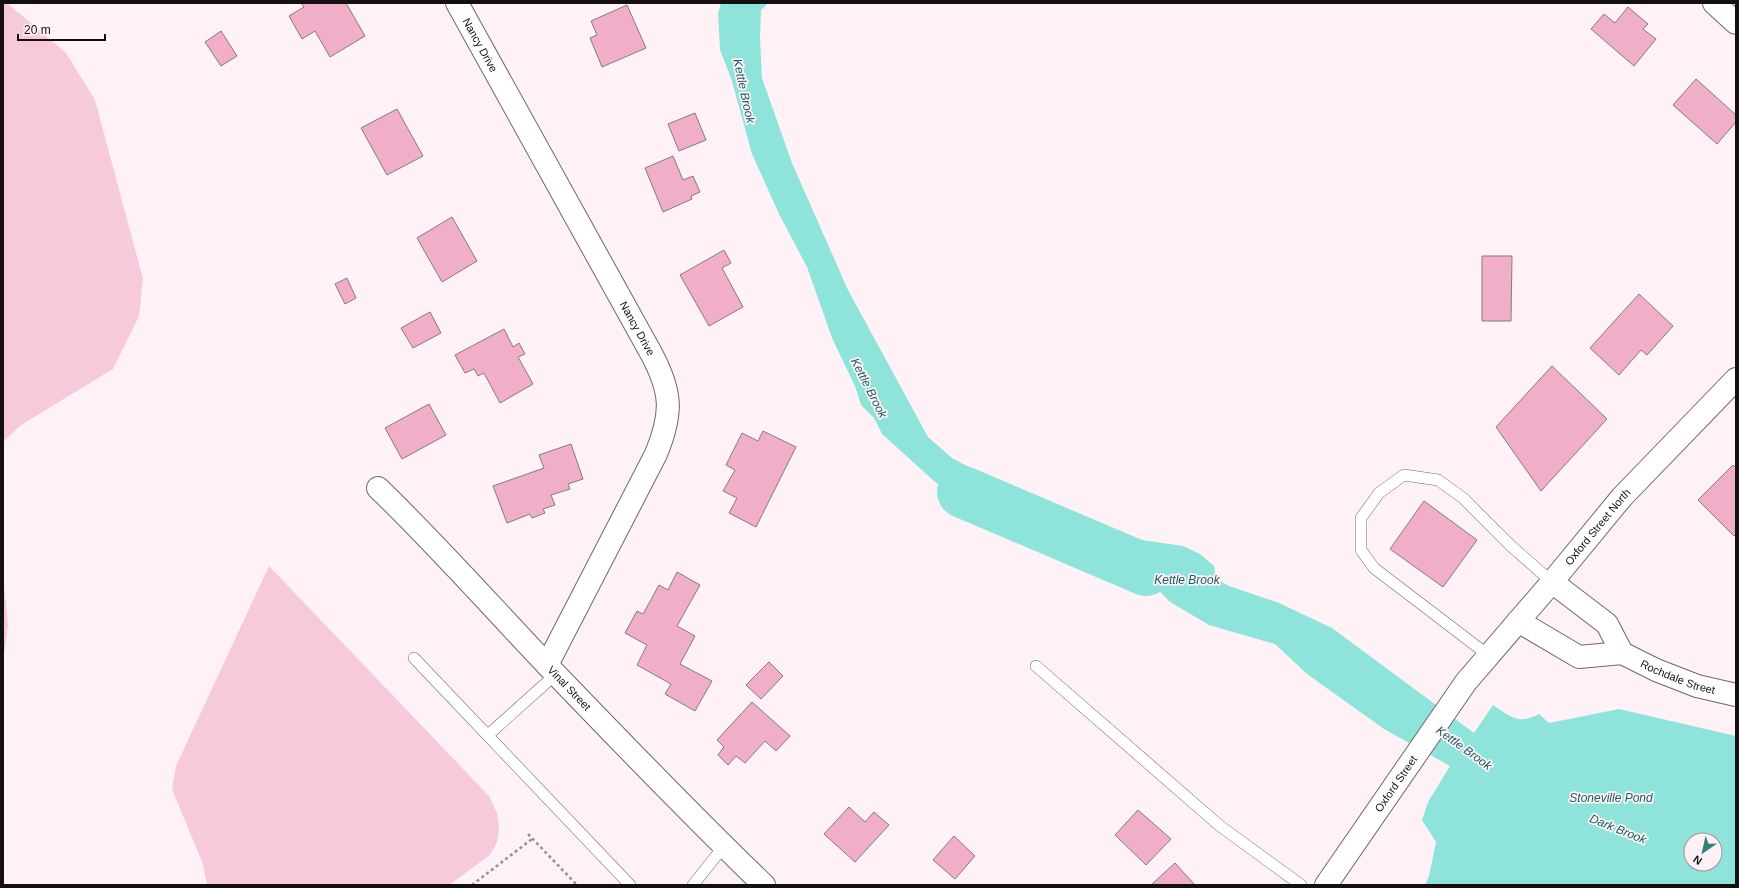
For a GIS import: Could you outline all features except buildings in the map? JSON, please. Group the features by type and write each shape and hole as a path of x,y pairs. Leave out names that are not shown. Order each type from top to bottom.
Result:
{"street":[{"name":"Nancy Drive","path":"457,3 661,371 668,392 668,414 664,434 656,454 551,670"},
{"path":"1714,3 1736,22"},
{"name":"Oxford Street North","path":"1466,682 1552,582 1622,496 1736,379"},
{"name":"Vinal Street","path":"378,488 420,529 551,670 764,885"},
{"path":"1518,621 1579,658 1622,653 1607,624 1552,582"},
{"name":"Rochdale Street","path":"1622,653 1656,670 1697,686 1736,695"},
{"name":"Oxford Street","path":"1326,885 1466,682"}],"lane":[{"path":"1488,655 1374,568 1361,550 1361,518 1379,493 1404,475 1438,480 1463,498 1512,546 1552,582"},
{"path":"414,658 631,885"},
{"path":"1036,666 1220,826 1301,885"},
{"path":"488,735 551,670"},
{"path":"693,885 724,846"}],"path":[{"path":"528,834 577,885"},
{"path":"472,885 532,839"}],"shaded area":[{"path":"3,3 7,3 66,53 95,100 143,279 139,316 113,369 21,425 3,442"},
{"path":"269,566 489,796 497,813 499,829 497,842 490,855 449,885 207,885 203,864 172,789 176,766"},
{"path":"3,576 8,625 3,662"}],"water":[{"path":"721,3 768,3 761,10 760,38 762,78 792,163 848,290 928,437 952,458 976,471 987,482 1009,494 1040,506 1068,514 1103,534 1119,540 1135,539 1183,546 1200,554 1214,566 1216,579 1229,586 1279,603 1332,628 1474,733 1493,705 1515,718 1525,719 1539,714 1549,723 1619,709 1736,736 1736,885 1425,885 1429,876 1436,842 1422,820 1428,802 1450,766 1384,729 1307,674 1275,644 1209,625 1170,602 1145,576 1085,544 1052,529 1027,519 1004,516 978,509 958,498 934,481 882,434 874,418 861,405 855,386 832,338 807,267 780,216 752,154 731,78 720,50 718,13"}],"waterway":[{"name":"Kettle Brook","path":"963,492 1146,570"}],"water label":[{"name":"Stoneville Pond","path":"1611,798"},
{"name":"Dark Brook","path":"1618,829"}]}
